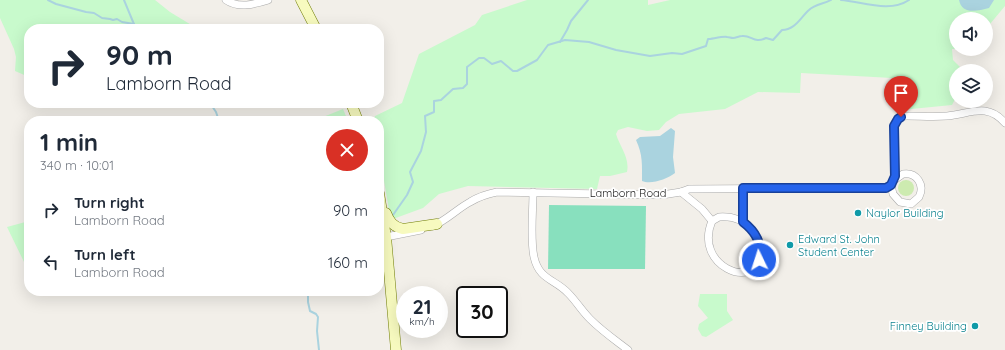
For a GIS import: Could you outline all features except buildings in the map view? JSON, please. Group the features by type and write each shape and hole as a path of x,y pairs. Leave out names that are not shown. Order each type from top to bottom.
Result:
{"main road":[{"path":"301,0 313,24"},
{"path":"384,208 389,221 398,228 409,229 437,224"},
{"path":"384,224 396,350"}],"street":[{"path":"226,0 244,5 268,0"},
{"path":"892,183 903,174 913,175 919,180 922,187 919,197 911,204 900,202 893,194 892,183 895,176 894,126 901,117 946,116 981,110 992,113 1005,123"},
{"name":"Lamborn Road","path":"386,237 418,232 437,224 469,202 484,195 496,192 662,194 681,192 689,188 882,188 892,183"},
{"path":"743,188 743,222"},
{"path":"533,192 533,248 534,257 538,268 544,276 563,288 589,318 606,334 628,350"},
{"path":"681,192 702,209 712,221"},
{"path":"725,217 737,219 751,228 755,234 760,249 759,260 756,265 743,273 735,272 726,268 716,260 711,250 708,238 709,228 712,221 716,218 725,217"}],"green space":[{"path":"0,0 155,0 170,12 190,24 24,24 24,75 15,71 16,57 14,49 0,18"},
{"path":"527,0 648,0 648,5 670,0 1005,0 1005,6 993,20 993,12 949,12 949,56 953,56 953,60 957,64 949,64 949,105 901,110 893,108 892,78 801,73 800,93 758,92 725,109 679,114 666,122 659,130 647,131 628,127 618,130 616,134 626,157 628,167 627,172 610,176 600,176 597,189 468,186 439,194 423,208 393,219 389,210 384,181 384,116 375,116 402,103 419,54 475,25 482,15"},
{"path":"343,109 346,116 326,116"},
{"path":"906,180 912,182 914,188 912,194 906,196 900,194 898,188 900,182"},
{"path":"549,205 646,206 645,269 548,269"},
{"path":"24,222 24,262 7,227"},
{"path":"700,294 727,294 727,311 733,320 706,337 702,336 698,329 699,324 708,318 698,306"}],"water":[{"path":"959,0 994,0 989,8 971,11 963,8"},
{"path":"671,128 675,131 673,157 675,173 659,181 642,181 641,155 636,140 640,137 660,136"}],"waterway":[{"path":"48,0 56,4 94,13 102,18 113,20 117,19 122,22 134,24"},
{"path":"124,0 134,24"},
{"path":"560,42 571,21 588,0"},
{"path":"393,215 407,195 413,182 410,172 421,151 426,132 425,116 434,112 434,101 441,100 453,89 463,88 467,84 467,67 479,58 484,58 492,64 501,61 513,71 517,71 537,60 548,45 565,40 589,42 616,50 650,56 672,53 682,54 706,46 708,39 720,37 733,38 745,36 756,40 766,38 773,40 782,30 794,26 811,8 831,0"},
{"path":"841,0 876,6 893,6 902,4 909,0"},
{"path":"213,108 217,116"},
{"path":"308,296 310,311 318,317 317,331 319,350"}],"place":[{"name":"Naylor Building","path":"858,213"},
{"name":"Edward St. John Student Center","path":"790,245"},
{"name":"Finney Building","path":"975,326"}],"route":[{"path":"759,260 759,241 751,228 743,222 743,188 886,188 891,185 895,176 894,126 901,117"}]}
